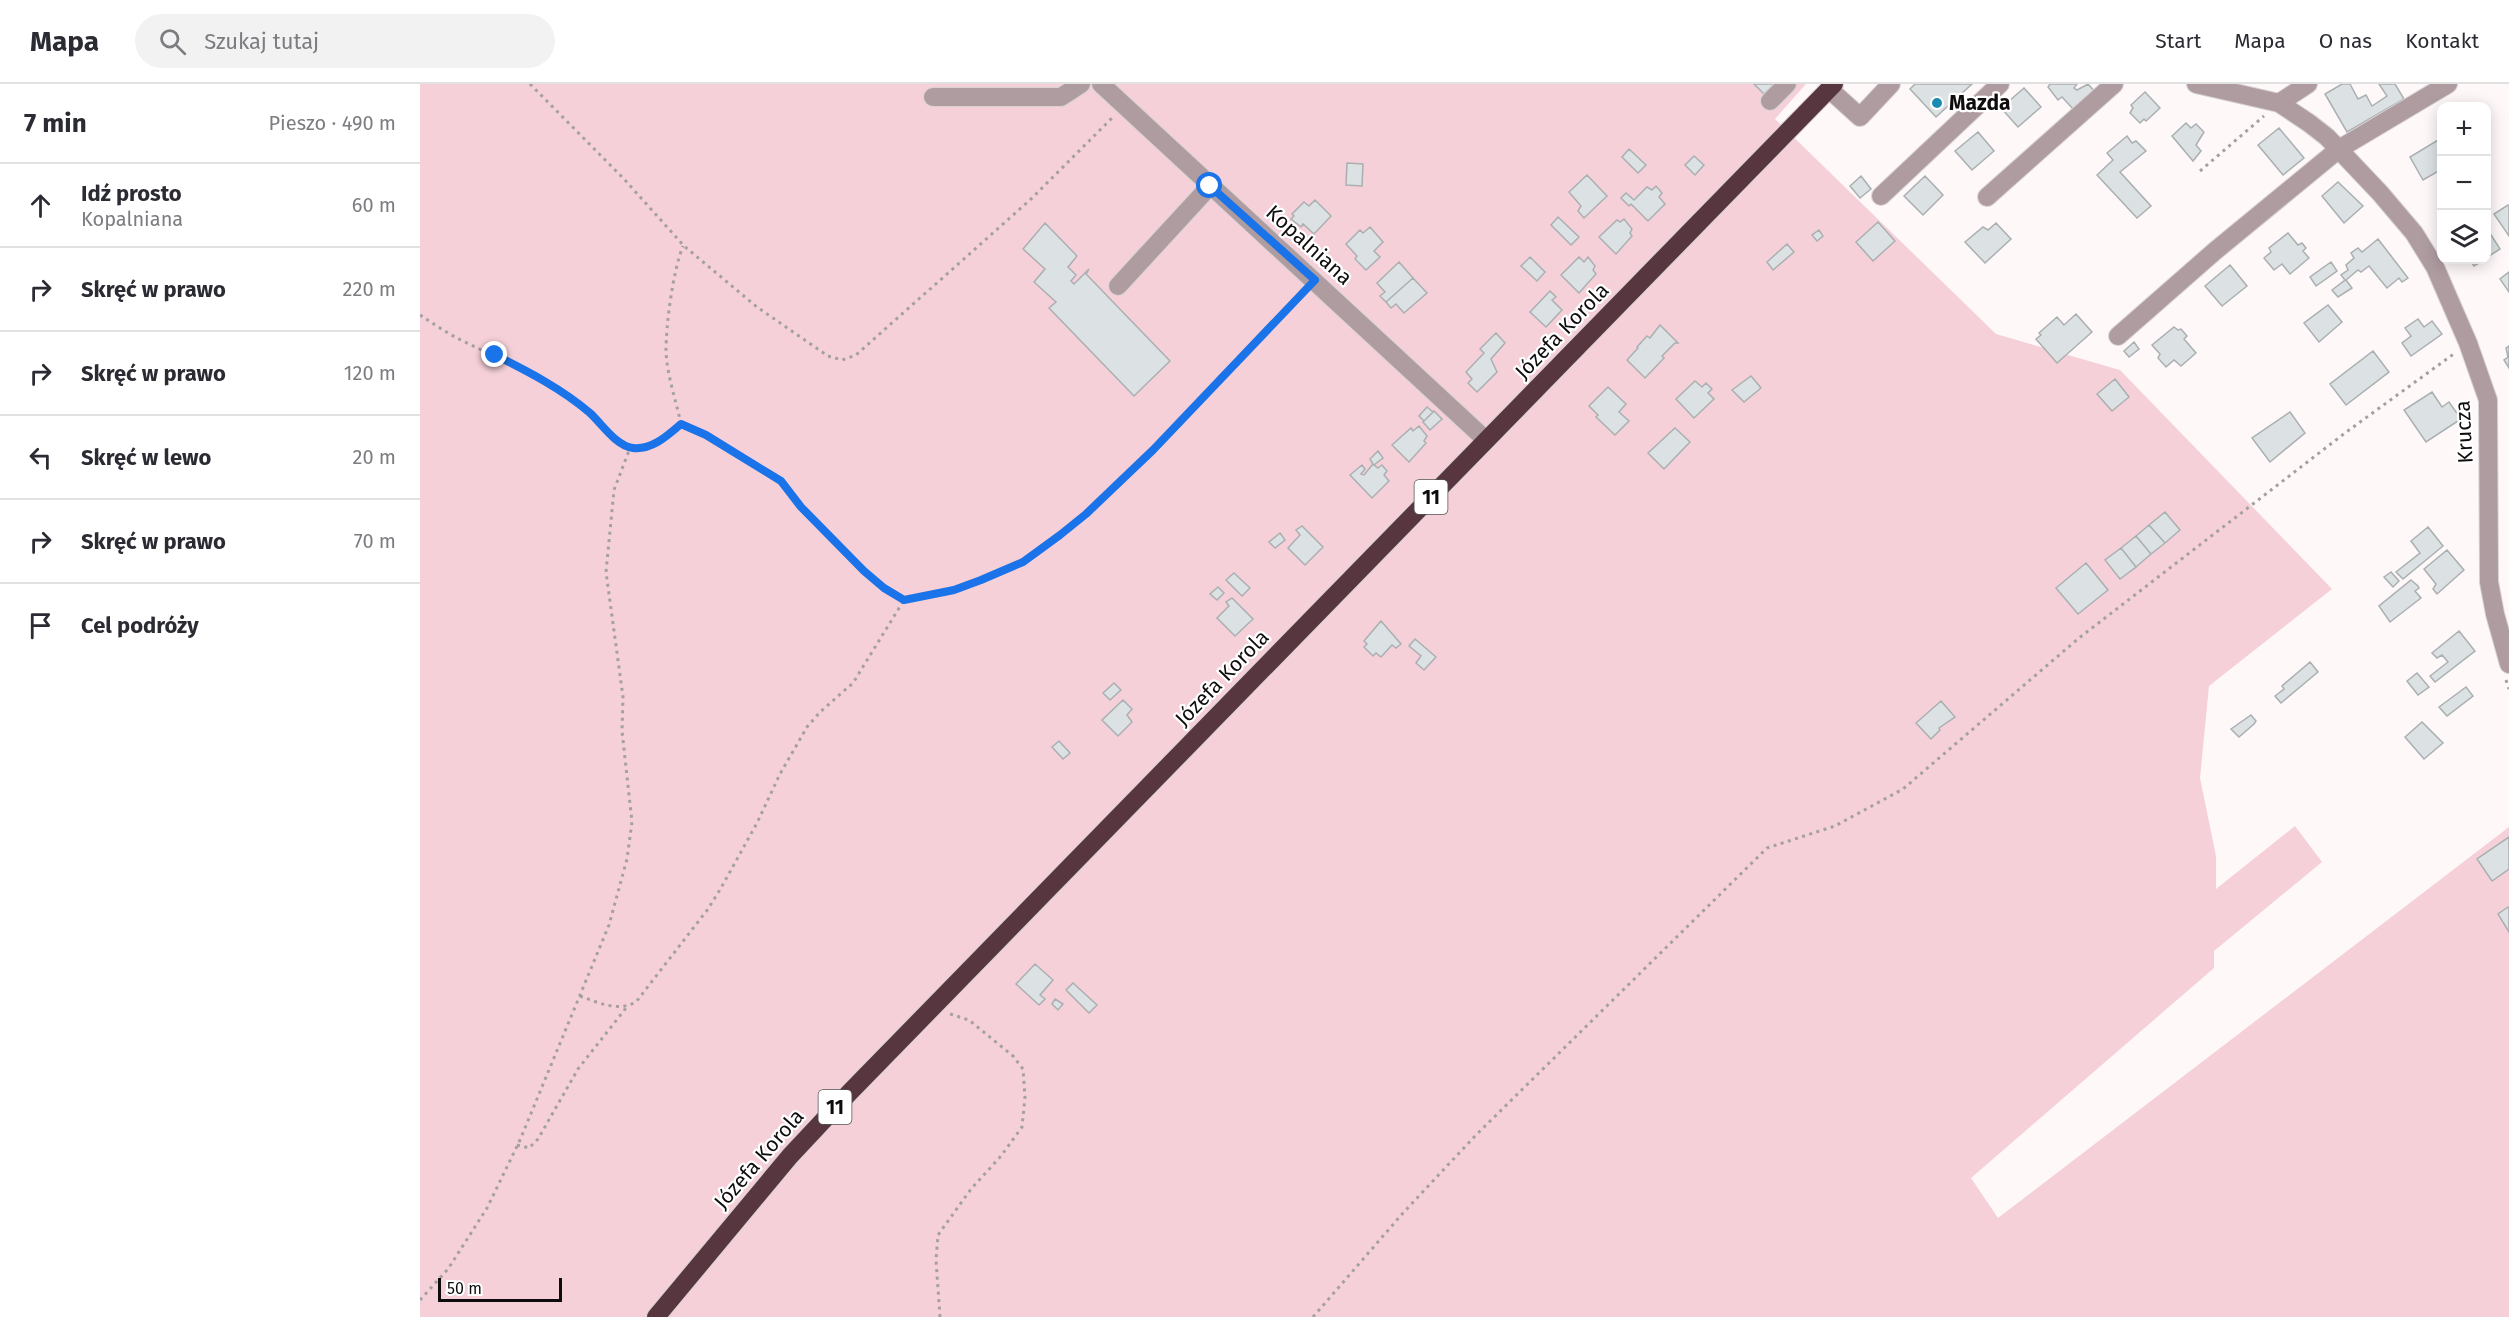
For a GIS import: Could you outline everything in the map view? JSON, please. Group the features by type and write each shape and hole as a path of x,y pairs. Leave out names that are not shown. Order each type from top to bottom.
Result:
{"highway":[{"name":"Józefa Korola","path":"656,1317 790,1156 1832,86"}],"street":[{"path":"933,97 1061,97 1081,84"},
{"name":"Kopalniana","path":"1101,84 1486,440"},
{"path":"1770,101 1786,84"},
{"path":"1832,86 1860,117 1891,84"},
{"path":"1881,196 2000,84"},
{"path":"1987,197 2114,84"},
{"name":"Krucza","path":"2196,84 2279,103 2309,123 2339,149 2414,233 2435,267 2468,343 2488,400 2489,582 2506,667"},
{"path":"2279,103 2308,84"},
{"path":"2118,336 2215,251 2339,149 2448,84"},
{"path":"1118,286 1210,186"}],"path":[{"path":"530,84 624,178 684,246 757,307 828,356 842,360 856,355 1030,200 1125,105"},
{"path":"2200,171 2279,103"},
{"path":"681,424 670,381 666,351 676,265 684,246"},
{"path":"681,424 706,435 781,481 801,507 864,571 884,588 904,600 954,590 1023,562 1086,514 1153,450 1315,280"},
{"path":"420,315 463,341 540,378 575,401 614,437 630,448 646,448 663,439 681,424"},
{"path":"1313,1317 1403,1213 1476,1135 1767,848 1835,826 1903,789 2079,638 2345,433 2468,343"},
{"path":"420,1300 448,1269 487,1208 517,1145 609,925 627,859 632,822 622,731 623,697 606,572 614,490 630,448"},
{"path":"517,1145 529,1148 538,1138 578,1069 626,1008 636,1002 708,909 757,824 780,774 807,728 820,712 852,683 904,600"},
{"path":"2506,667 2509,689"},
{"path":"580,996 601,1004 626,1008"},
{"path":"932,1008 969,1020 1013,1056 1023,1069 1025,1097 1022,1127 938,1235 936,1260 940,1317"}],"shaded area":[{"path":"420,84 1806,84 1775,119 1996,334 2120,370 2332,589 2209,686 2200,778 2216,856 2216,889 2295,826 2322,862 2214,951 2214,968 1971,1178 1998,1218 2509,827 2509,1317 420,1317"}],"building":[{"path":"1754,84 1774,84 1764,94"},
{"name":"Mazda","path":"1915,84 1972,84 1936,117 1910,89"},
{"path":"2050,84 2077,84 2074,88 2077,90 2088,84 2096,93 2075,111 2062,97 2058,100 2048,87"},
{"path":"2342,84 2350,84 2358,99 2366,95 2372,106 2387,96 2379,84 2395,84 2404,99 2347,132 2325,94"},
{"path":"2024,88 2041,107 2018,127 2001,108"},
{"path":"2145,92 2160,108 2146,121 2144,119 2140,123 2130,113 2133,108 2131,105"},
{"path":"2186,123 2191,128 2196,124 2204,132 2196,145 2201,151 2193,161 2172,136"},
{"path":"2279,128 2304,158 2283,175 2258,145"},
{"path":"1978,132 1994,151 1972,170 1955,151"},
{"path":"2127,136 2132,143 2136,141 2146,151 2120,172 2151,206 2137,218 2097,175 2113,160 2107,153"},
{"path":"2437,141 2437,172 2423,180 2410,157"},
{"path":"1629,149 1646,165 1638,173 1622,157"},
{"path":"1694,156 1704,165 1695,175 1685,165"},
{"path":"1347,163 1363,164 1362,186 1346,185"},
{"path":"1587,175 1607,196 1584,218 1578,211 1581,206 1569,192"},
{"path":"1861,176 1871,189 1860,198 1850,186"},
{"path":"1925,176 1943,195 1923,215 1904,196"},
{"path":"2338,182 2363,206 2344,223 2322,196"},
{"path":"1656,186 1662,193 1659,197 1665,204 1648,221 1631,204 1629,206 1621,198 1626,193 1634,200 1647,187 1652,190"},
{"path":"1315,200 1331,216 1314,234 1303,224 1301,227 1291,219 1294,216 1292,214 1304,202 1309,206"},
{"path":"2509,206 2509,236 2494,214"},
{"path":"1558,217 1579,237 1571,245 1551,225"},
{"path":"1624,219 1632,229 1630,233 1632,236 1616,254 1599,237 1617,220 1620,222"},
{"path":"1878,222 1895,241 1873,261 1856,242"},
{"path":"1045,223 1077,256 1068,267 1076,275 1071,281 1074,284 1089,269 1086,274 1170,361 1134,396 1049,308 1056,302 1034,282 1045,269 1023,249"},
{"path":"1996,223 2011,239 1985,263 1965,242 1983,227 1988,230"},
{"path":"1370,227 1383,242 1374,251 1380,257 1366,270 1355,259 1357,256 1346,244 1360,230 1363,233"},
{"path":"1819,230 1823,236 1817,241 1812,235"},
{"path":"2288,233 2298,245 2302,243 2306,248 2303,251 2309,258 2290,274 2282,264 2274,270 2264,258 2271,252 2269,248"},
{"path":"2491,235 2500,249 2491,255"},
{"path":"2378,239 2408,278 2402,282 2399,278 2387,288 2369,266 2361,272 2358,270 2346,280 2352,288 2338,297 2332,290 2345,280 2341,275 2348,270 2346,265 2354,258 2351,253 2358,248 2362,252"},
{"path":"1787,244 1794,252 1773,270 1767,262"},
{"path":"1530,257 1545,272 1537,281 1521,266"},
{"path":"1579,257 1584,262 1588,257 1595,266 1593,270 1596,274 1579,293 1561,275"},
{"path":"1399,262 1413,278 1386,302 1380,296 1385,292 1377,283"},
{"path":"2331,262 2337,271 2316,286 2310,277"},
{"path":"2230,265 2247,286 2222,306 2205,286"},
{"path":"2509,272 2509,292 2500,279"},
{"path":"1413,278 1427,293 1404,313 1396,304 1391,308 1386,302"},
{"path":"1550,291 1556,297 1552,300 1562,310 1546,327 1530,312"},
{"path":"2328,305 2342,322 2319,342 2304,323"},
{"path":"2076,314 2092,332 2057,363 2036,339 2041,335 2039,333 2057,317 2064,325"},
{"path":"2418,319 2424,327 2432,321 2442,334 2411,356 2402,343 2411,336 2405,328"},
{"path":"1660,325 1678,343 1675,343 1662,356 1664,358 1645,378 1627,360 1647,336 1650,338"},
{"path":"2174,327 2181,329 2187,336 2184,339 2196,353 2181,366 2174,360 2166,367 2158,358 2160,354 2152,345"},
{"path":"1496,333 1505,343 1491,359 1497,372 1477,392 1468,383 1472,379 1466,372 1484,353 1480,349"},
{"path":"2134,342 2139,349 2129,357 2124,351"},
{"path":"2509,346 2509,368 2504,360 2508,357 2506,348"},
{"path":"2373,351 2389,372 2346,405 2330,384"},
{"path":"1751,376 1761,388 1744,402 1732,390"},
{"path":"2115,379 2129,397 2112,411 2097,394"},
{"path":"1695,381 1702,387 1706,383 1712,389 1708,393 1714,399 1694,418 1676,399"},
{"path":"1608,387 1626,404 1619,412 1629,421 1615,435 1596,417 1598,415 1589,406"},
{"path":"2432,392 2442,407 2449,402 2461,419 2426,442 2404,410"},
{"path":"1427,407 1433,412 1424,421 1419,416"},
{"path":"1434,411 1442,419 1430,430 1423,422"},
{"path":"2290,412 2305,433 2270,462 2252,438"},
{"path":"1419,426 1427,436 1424,441 1426,443 1409,462 1392,445 1411,428 1413,431"},
{"path":"1675,428 1690,442 1664,469 1648,453"},
{"path":"1378,451 1383,458 1374,465 1378,468 1382,465 1387,471 1384,475 1389,481 1372,498 1350,475 1362,465 1365,469 1361,474 1364,475 1373,464 1370,459"},
{"path":"2165,512 2180,530 2165,543 2149,525"},
{"path":"2149,525 2165,543 2151,554 2136,536"},
{"path":"1302,526 1323,547 1305,565 1288,548 1300,535 1296,530"},
{"path":"2428,527 2443,546 2403,579 2396,572 2420,553 2411,541"},
{"path":"1280,533 1285,540 1275,548 1269,542"},
{"path":"2136,536 2151,554 2136,567 2121,548"},
{"path":"2121,548 2136,567 2120,579 2105,560"},
{"path":"2447,550 2464,570 2437,594 2433,589 2436,584 2424,569"},
{"path":"2086,563 2108,590 2078,614 2056,588"},
{"path":"2391,572 2399,581 2393,587 2384,577"},
{"path":"1234,573 1250,588 1242,596 1226,580"},
{"path":"2411,580 2418,586 2419,588 2415,591 2421,598 2390,622 2379,606"},
{"path":"1218,587 1224,593 1217,600 1210,594"},
{"path":"1232,598 1253,619 1235,636 1217,618 1229,606 1226,602"},
{"path":"1381,621 1401,644 1396,648 1392,645 1381,657 1376,653 1373,656 1364,647 1367,644 1364,641"},
{"path":"2459,631 2475,651 2435,682 2430,676 2448,662 2442,655 2437,658 2432,653"},
{"path":"1415,639 1436,657 1424,670 1416,663 1421,656 1409,646"},
{"path":"2310,662 2318,672 2281,703 2275,696 2284,689 2282,686"},
{"path":"2417,673 2429,687 2418,695 2407,681"},
{"path":"1114,683 1121,690 1110,700 1103,693"},
{"path":"2466,687 2473,696 2447,716 2439,707"},
{"path":"1123,700 1132,709 1127,715 1132,722 1118,736 1102,720"},
{"path":"1941,701 1955,717 1939,728 1940,730 1931,739 1916,723"},
{"path":"2251,715 2256,721 2239,737 2231,729"},
{"path":"2422,722 2443,743 2424,759 2405,737"},
{"path":"1059,741 1070,753 1063,759 1052,747"},
{"path":"2509,837 2509,869 2492,881 2477,859"},
{"path":"2508,907 2509,909 2509,932 2498,914"},
{"path":"1035,964 1053,980 1040,995 1045,999 1039,1005 1016,984"},
{"path":"1073,983 1097,1005 1089,1013 1066,990"},
{"path":"1055,999 1063,1004 1058,1010 1052,1004"}],"place":[{"name":"Mazda","path":"1937,103"}],"route":[{"path":"495,355 540,378 575,401 614,437 630,448 646,448 663,439 681,424 706,435 743,457 781,481 801,507 864,571 884,588 904,600 954,590 1023,562 1086,514 1153,450 1315,280 1210,186"}]}
